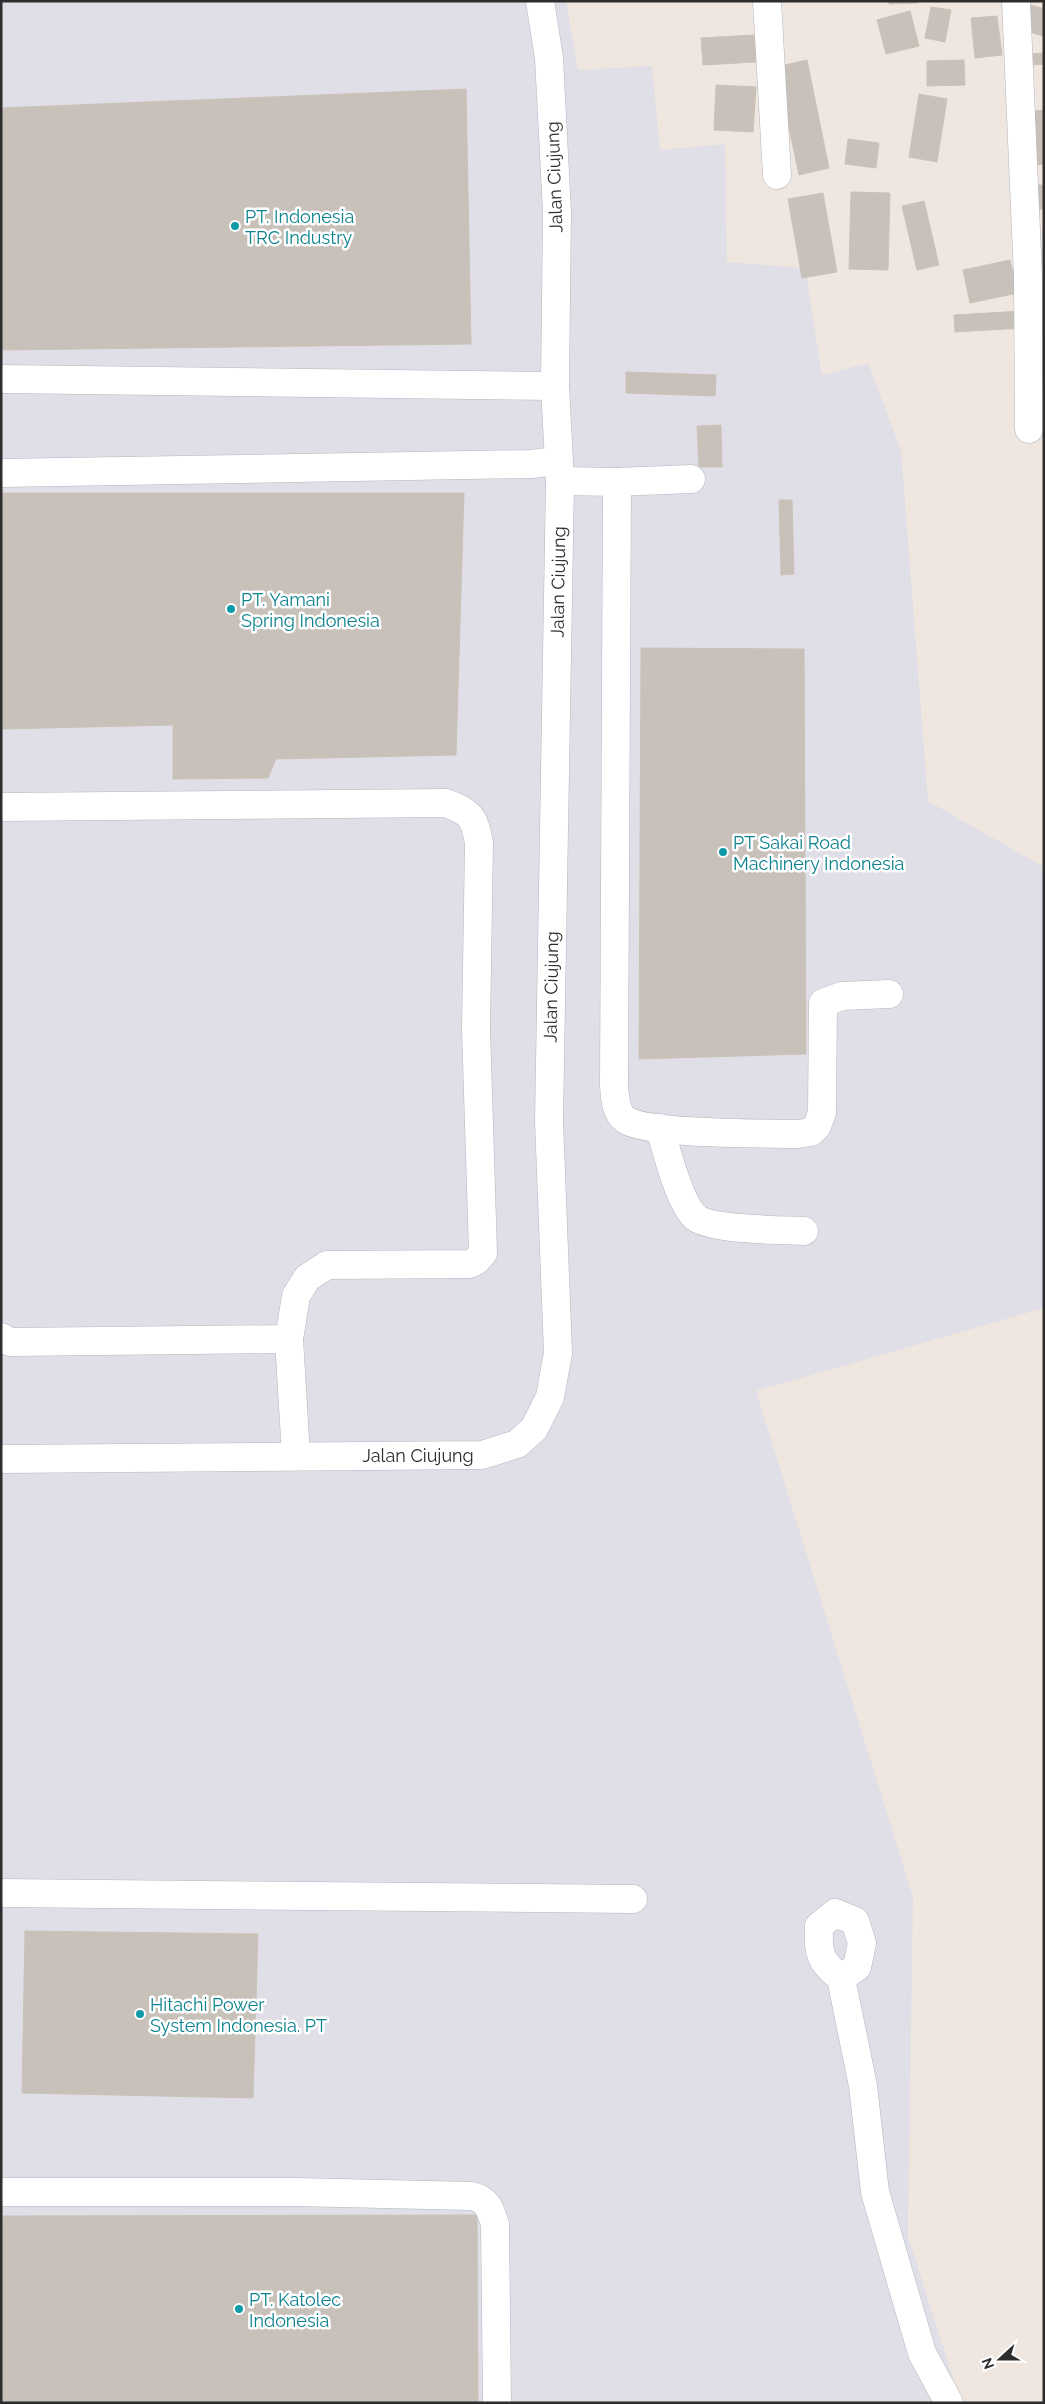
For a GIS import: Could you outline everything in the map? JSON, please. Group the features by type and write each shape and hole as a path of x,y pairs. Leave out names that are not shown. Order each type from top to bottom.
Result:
{"street":[{"name":"Jalan Ciujung","path":"1,1459 482,1455 517,1444 534,1429 550,1397 558,1353 549,1121 559,471 555,386 557,212 549,58 540,1"},
{"path":"768,1 777,176"},
{"path":"1016,1 1028,277 1029,429"},
{"path":"1,379 555,386"},
{"path":"1,473 531,464 617,482 691,479"},
{"path":"617,482 614,1085 616,1106 625,1120 638,1125 660,1128 694,1131 797,1134 811,1132 822,1113 822,1003 842,996 889,994"},
{"path":"1,807 446,803 468,812 475,823 479,843 476,1029 482,1252 476,1262 470,1264 326,1265 307,1278 296,1296 289,1339 296,1456"},
{"path":"660,1128 676,1180 694,1216 708,1224 804,1232"},
{"path":"1,1336 10,1342 289,1339"},
{"path":"1,1893 633,1899"},
{"path":"841,1978 863,2086 875,2192 922,2353 949,2403"},
{"path":"1,2192 294,2192 472,2196 483,2199 489,2206 495,2224 497,2403"}],"shaded area":[{"path":"1,1 566,1 578,70 652,66 660,150 725,144 727,262 805,268 822,375 868,363 901,450 928,801 1044,867 1044,1308 756,1391 913,1897 908,2236 961,2403 1,2403"}],"building":[{"path":"889,1 918,1 918,3 889,4"},
{"path":"1031,5 1044,9 1043,36 1023,30"},
{"path":"931,7 951,10 945,42 925,38"},
{"path":"910,11 919,46 886,54 877,20"},
{"path":"997,16 1002,55 975,58 971,18"},
{"path":"754,35 756,62 703,65 701,38"},
{"path":"1044,53 1044,64 1033,65 1032,54"},
{"path":"807,60 829,168 799,175 776,67"},
{"path":"964,60 965,85 927,86 927,61"},
{"path":"716,85 756,87 753,132 714,130"},
{"name":"PT. Indonesia TRC Industry","path":"466,89 471,344 1,350 1,108"},
{"path":"919,94 947,99 937,162 909,157"},
{"path":"1044,110 1044,164 1033,165 1027,112"},
{"path":"848,139 879,143 876,168 845,164"},
{"path":"1038,185 1044,185 1044,209 1039,209"},
{"path":"851,192 890,193 888,270 849,269"},
{"path":"823,193 837,272 802,278 788,199"},
{"path":"924,201 939,265 917,270 902,206"},
{"path":"1010,260 1018,293 970,303 963,270"},
{"path":"1023,311 1024,328 955,332 954,315"},
{"path":"626,372 716,375 715,396 626,393"},
{"path":"721,425 722,467 699,467 697,426"},
{"name":"PT. Yamani Spring Indonesia","path":"1,493 464,493 456,755 276,759 268,778 173,779 173,725 1,729"},
{"path":"779,500 792,500 794,574 781,575"},
{"name":"PT Sakai Road Machinery Indonesia","path":"641,648 804,649 806,1054 639,1059"},
{"name":"Hitachi Power System Indonesia. PT","path":"25,1931 258,1934 253,2098 22,2093"},
{"name":"PT. Katolec Indonesia","path":"477,2215 478,2403 1,2403 1,2216"}],"place":[{"name":"PT. Indonesia TRC Industry","path":"235,226"},
{"name":"PT. Yamani Spring Indonesia","path":"231,609"},
{"name":"PT Sakai Road Machinery Indonesia","path":"723,852"},
{"name":"Hitachi Power System Indonesia. PT","path":"140,2014"},
{"name":"PT. Katolec Indonesia","path":"239,2309"}]}
